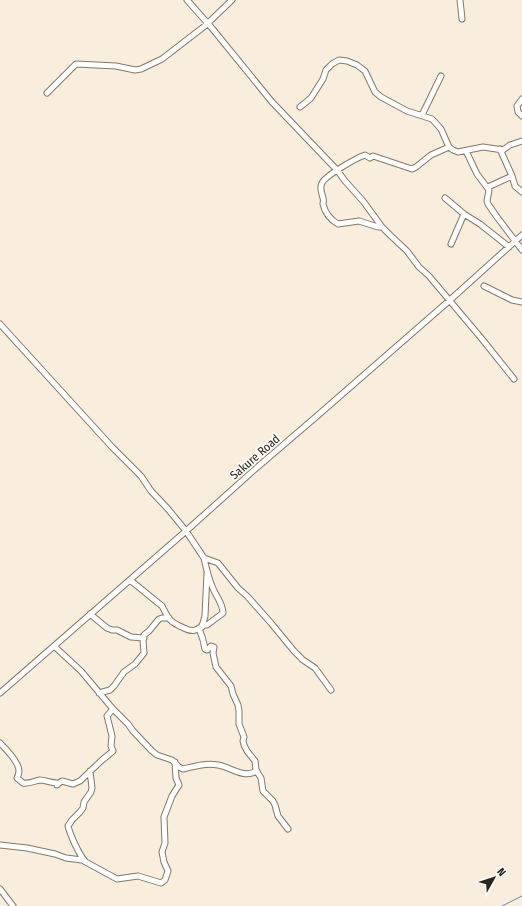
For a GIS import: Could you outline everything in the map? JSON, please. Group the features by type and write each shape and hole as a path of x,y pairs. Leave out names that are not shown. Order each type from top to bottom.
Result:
{"street":[{"path":"187,0 272,102 337,170 382,227 407,251 419,267 450,300 514,379"},
{"path":"47,93 76,64 116,66 135,70 141,69 162,59 207,23 232,0"},
{"path":"460,0 462,19"},
{"path":"300,107 311,98 323,79 326,70 339,60 346,61 357,65 365,71 375,92 381,97 407,111 432,119 441,129 449,147 458,152 483,147 503,150 522,141"},
{"path":"422,115 441,76"},
{"path":"522,98 517,106 518,112 522,116"},
{"path":"382,227 359,221 338,224 331,219 323,205 323,198 320,191 321,184 324,179 365,154 370,158 373,156 416,168 431,155 449,147"},
{"path":"500,149 515,186 522,192"},
{"path":"466,151 477,174 488,187 488,204 522,250"},
{"path":"488,187 512,176"},
{"path":"445,198 509,247"},
{"path":"451,244 464,214"},
{"name":"Sakure Road","path":"0,693 450,300 522,235"},
{"path":"484,286 512,300 522,302"},
{"path":"0,324 112,447 141,476 151,492 168,509 186,531 204,558 207,574 222,605 223,612 208,625 189,631 173,623 164,612 162,606 130,580"},
{"path":"204,558 218,563 238,588 271,623 294,652 315,668 330,690"},
{"path":"207,574 205,616 201,627 204,647 207,650 211,646 214,647 216,667 232,688 239,707 239,724 244,737 243,742 247,751 255,760 257,771 261,778 263,791 273,801 278,816 288,829"},
{"path":"90,614 107,628 117,630 131,637 144,638"},
{"path":"99,693 110,690 124,672 135,664 144,653 144,635 159,619 168,618"},
{"path":"54,646 80,671 112,709 157,755 172,760 184,769 210,764 223,766 245,774 257,771"},
{"path":"0,743 9,752 17,765 19,770 17,778 23,783 31,783 41,780 57,783 57,785 62,781 73,784 80,781 113,751 112,736 107,716 112,709"},
{"path":"90,771 91,792 84,802 83,808 68,826 81,857 93,867 116,879 138,876 159,883 165,880 168,871 162,852 165,843 164,817 172,796 179,785 176,778 175,762"},
{"path":"0,845 27,848 84,861"},
{"path":"0,889 13,906"}],"waterway":[{"path":"502,906 522,896"}]}
